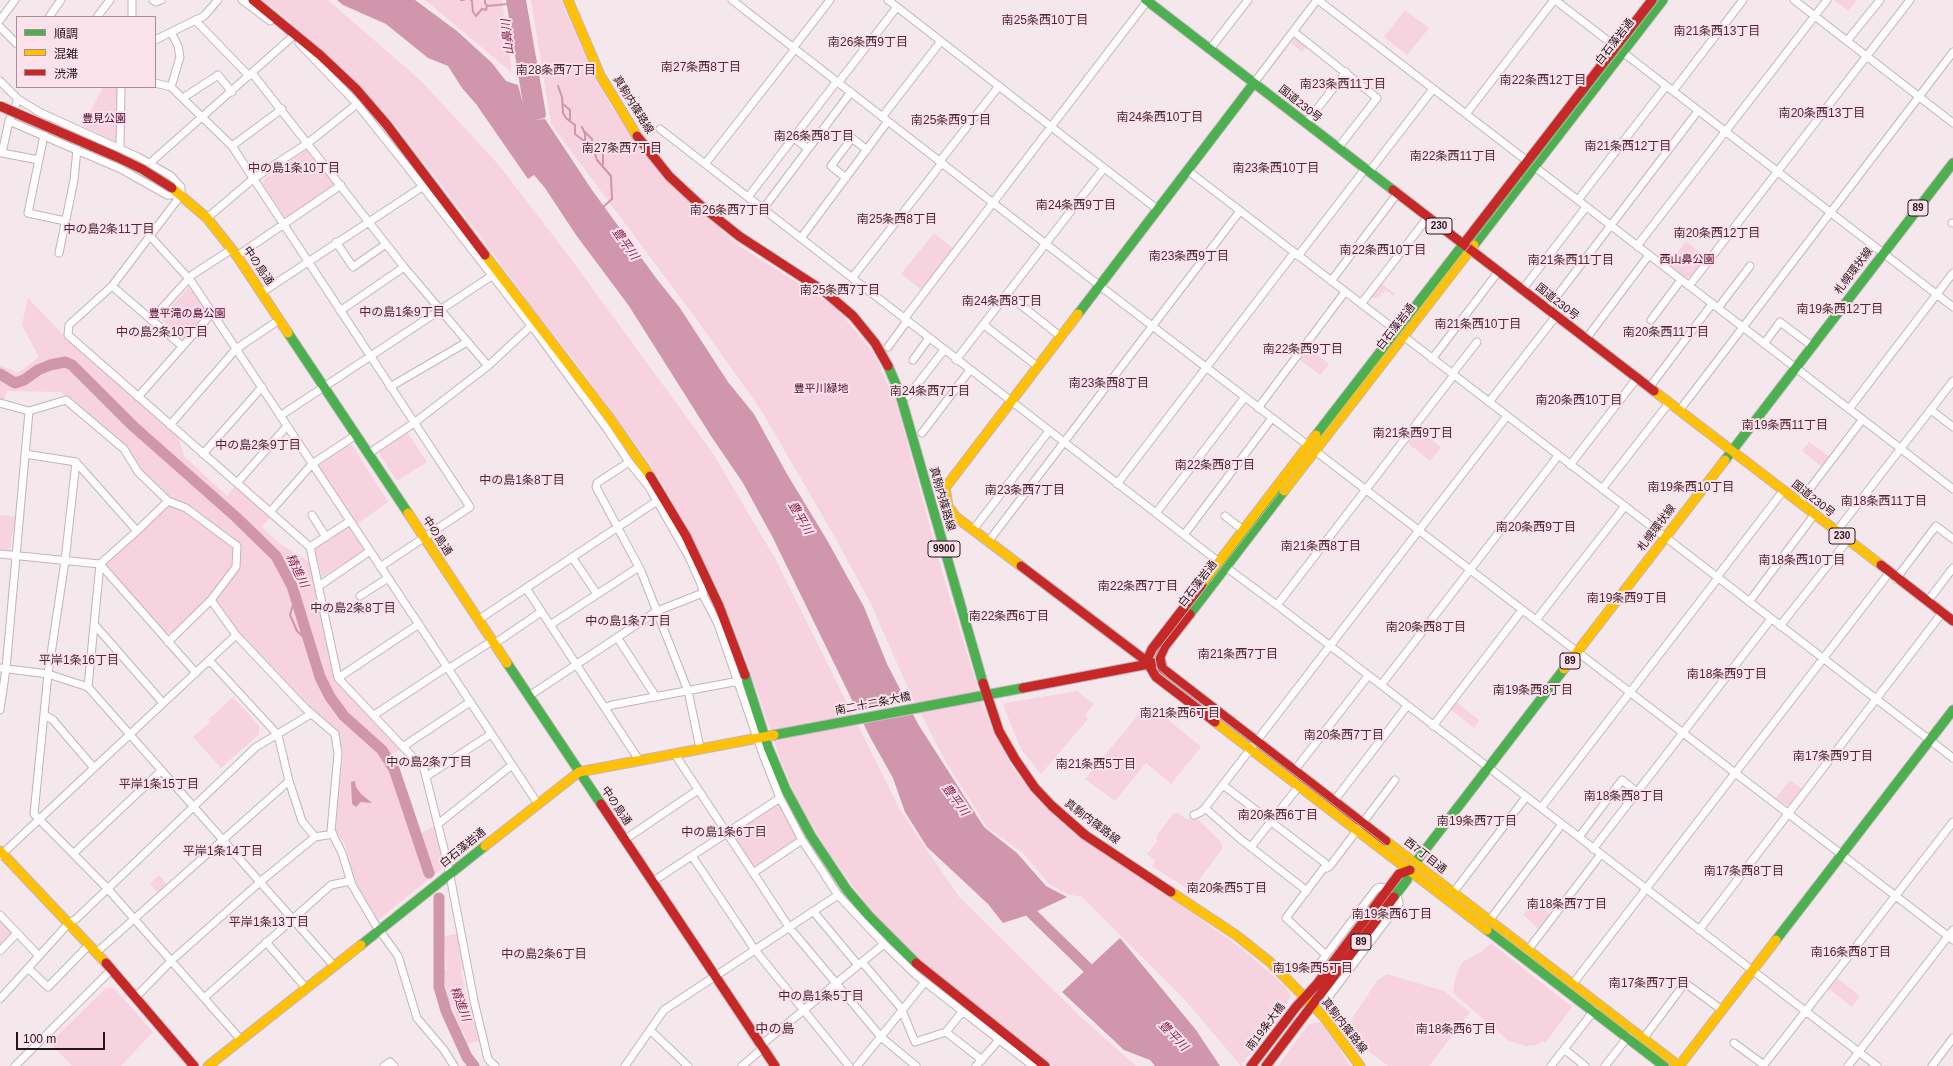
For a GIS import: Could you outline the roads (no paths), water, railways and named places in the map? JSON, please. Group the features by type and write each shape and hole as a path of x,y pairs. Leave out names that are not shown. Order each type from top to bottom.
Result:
{"main road":[{"path":"253,0 320,55 356,89 387,125 637,456 677,521 716,600 740,658 765,736 786,790 811,836 847,890 869,916 908,956 1045,1066"},
{"name":"真駒内篠路線","path":"568,0 600,75 620,110 641,142 669,176 699,204 739,236 825,292 853,316 875,343 888,365 900,394 983,695 999,731 1015,759 1035,788 1052,806 1085,835 1236,935 1270,962 1310,1008 1343,1042 1360,1066"},
{"name":"国道230号","path":"1147,0 1547,310 1953,621"},
{"name":"白石藻岩通","path":"1619,50 1652,0"},
{"name":"白石藻岩通","path":"1149,663 1152,649 1222,565 1619,50 1663,0"},
{"name":"西7丁目通","path":"1254,83 945,488 946,500 950,510 956,517 1149,663 1156,676 1253,745 1294,771 1334,801 1360,827"},
{"name":"中の島通","path":"0,106 117,157 147,172 181,195 206,218 234,252 761,1048 775,1066"},
{"name":"札幌環状線","path":"1310,1008 1397,894 1407,880 1412,867 1953,163"},
{"name":"白石藻岩通","path":"1160,662 1160,657 1165,646 1222,565 1243,530 1312,449"},
{"path":"983,695 1160,662"},
{"name":"西7丁目通","path":"1160,662 1162,668 1167,673 1253,745 1299,786 1360,827 1630,1034 1664,1066"},
{"name":"南二十二条大橋","path":"765,736 983,695"},
{"path":"1679,1066 1953,710"},
{"name":"白石藻岩通","path":"208,1066 579,772 765,736"},
{"path":"1,854 112,969 194,1066"},
{"name":"西7丁目通","path":"1412,867 1453,893 1528,950 1572,985 1596,1008"},
{"name":"札幌環状線","path":"1303,1000 1399,874 1412,867"},
{"name":"南19条大橋","path":"1251,1066 1303,1000"},
{"name":"89","path":"1266,1066 1310,1008"},
{"name":"西7丁目通","path":"1630,1034 1643,1038 1679,1066"}],"street":[{"path":"0,20 14,0"},
{"path":"50,16 61,0"},
{"path":"98,16 110,0"},
{"path":"132,0 132,16"},
{"path":"152,0 156,2 161,0"},
{"path":"156,40 204,16 218,0"},
{"path":"242,0 292,37 357,104 493,275 607,429 629,462 649,487 689,557 701,584 703,593 718,624 739,681 765,736 780,798 802,840 838,895 884,944 925,982 1030,1065"},
{"path":"732,0 1258,408 1950,938"},
{"path":"705,164 830,0"},
{"path":"888,0 1157,209"},
{"path":"888,347 906,320 1147,0"},
{"path":"1210,49 1248,0"},
{"path":"1254,83 1318,0 1953,490"},
{"path":"1466,114 1554,0 1953,307"},
{"path":"1673,91 1743,0"},
{"path":"1794,0 1953,123"},
{"path":"1637,246 1827,0"},
{"path":"1847,41 1880,0"},
{"path":"1689,286 1910,0"},
{"path":"748,197 897,7"},
{"path":"195,20 250,74 282,109 404,267 488,366"},
{"path":"0,27 16,43"},
{"path":"171,32 178,46 180,57 171,87"},
{"path":"1294,32 1377,98 1338,148"},
{"path":"150,163 232,92 292,37"},
{"path":"801,238 867,150 885,119 941,41"},
{"path":"1679,411 1953,52"},
{"path":"1306,123 1346,72"},
{"path":"183,98 218,75 232,92"},
{"path":"0,81 18,99 50,118 120,148 150,163 177,180 181,187 181,195 112,286 70,325 68,335 310,548 338,678 423,766 450,874 488,1059 495,1066"},
{"path":"156,84 171,87 201,118 232,146 307,262 470,507 380,567"},
{"path":"852,278 999,86"},
{"path":"1578,200 1666,86"},
{"path":"120,88 120,148"},
{"path":"1117,484 1205,367 1296,254 1433,89"},
{"path":"763,208 851,92"},
{"path":"18,99 9,121 2,152 39,160"},
{"path":"206,218 253,179 308,143 357,104"},
{"path":"232,146 282,109"},
{"path":"1547,310 1698,111"},
{"path":"9,121 130,173 167,195 181,195"},
{"path":"660,129 956,360 1005,395 1010,402 1877,1066"},
{"path":"44,135 28,213 65,221"},
{"path":"794,138 808,149"},
{"path":"846,178 831,166 852,138 867,150"},
{"path":"59,253 74,180 77,149"},
{"path":"956,360 1104,168"},
{"path":"1187,170 1953,758"},
{"path":"151,320 189,278 283,224 341,185"},
{"path":"261,293 336,242 422,187"},
{"path":"1331,281 1397,194"},
{"path":"1522,290 1586,207"},
{"path":"988,542 1240,211"},
{"path":"1361,304 1428,217"},
{"path":"150,236 189,278 538,804"},
{"path":"336,242 353,268 386,244"},
{"path":"1586,339 1649,255"},
{"path":"1649,388 1715,306 1750,266"},
{"path":"340,311 404,267"},
{"path":"1432,359 1498,272"},
{"path":"1849,409 1953,274"},
{"path":"280,416 493,275"},
{"path":"1651,320 1681,280"},
{"path":"112,286 182,346"},
{"path":"1258,408 1345,292"},
{"path":"1007,294 1060,336"},
{"path":"138,397 212,313"},
{"path":"1489,402 1556,316"},
{"path":"170,425 236,349 279,320"},
{"path":"1764,344 1780,322 1812,346"},
{"path":"984,325 1037,366"},
{"path":"368,454 414,423 488,366 531,326"},
{"path":"913,360 929,338"},
{"path":"390,387 467,342"},
{"path":"1277,605 1366,490 1477,342"},
{"path":"908,396 944,350"},
{"path":"922,433 970,370"},
{"path":"1570,465 1637,378"},
{"path":"1836,532 1953,381"},
{"path":"203,454 262,387"},
{"path":"1156,513 1245,397"},
{"path":"0,403 29,411 66,400 124,449 138,472 168,501 186,508 237,546 236,567 211,600 168,642"},
{"path":"1602,489 1669,403"},
{"path":"1931,410 1953,427"},
{"path":"0,710 29,411"},
{"path":"1194,816 1205,808 1506,416"},
{"path":"1184,535 1272,418"},
{"path":"1798,503 1862,420"},
{"path":"237,483 287,426"},
{"path":"973,530 1049,431"},
{"path":"270,512 312,464 356,436"},
{"path":"25,454 76,462 137,532"},
{"path":"1381,685 1471,571 1558,456"},
{"path":"76,462 65,561 48,674 34,814 40,818 107,888 241,1040"},
{"path":"629,462 596,485 639,567 657,611 688,691 700,748"},
{"path":"1541,808 1783,491"},
{"path":"88,687 100,564 137,532 168,501"},
{"path":"478,620 657,501"},
{"path":"1536,620 1625,506"},
{"path":"312,515 326,537"},
{"path":"1748,602 1814,515"},
{"path":"1225,516 1243,530"},
{"path":"310,548 350,521"},
{"path":"1572,985 1823,659 1893,576 1936,526 1953,539"},
{"path":"1780,626 1848,540"},
{"path":"319,586 370,551"},
{"path":"0,554 100,564 196,673"},
{"path":"572,557 597,594"},
{"path":"550,625 639,567"},
{"path":"1928,602 1953,568"},
{"path":"360,596 388,578"},
{"path":"526,588 639,760"},
{"path":"529,696 657,611 703,593"},
{"path":"211,600 236,635 311,714 335,734 338,753 331,831 342,853 350,881 379,930 398,956 417,1018 431,1033 454,1066"},
{"path":"1433,726 1522,610"},
{"path":"374,715 447,668 542,612"},
{"path":"1699,930 1942,613"},
{"path":"1593,849 1771,619"},
{"path":"94,624 163,703"},
{"path":"338,678 419,624"},
{"path":"1,854 236,635"},
{"path":"617,637 656,697"},
{"path":"209,660 278,735 289,782 302,821 315,837"},
{"path":"3,668 48,674 88,687 334,966"},
{"path":"1294,771 1368,676"},
{"path":"605,708 739,681"},
{"path":"404,746 470,702"},
{"path":"1334,801 1407,706"},
{"path":"0,999 69,923 76,919 256,747 311,714"},
{"path":"45,715 53,720 94,768"},
{"path":"426,776 491,734"},
{"path":"674,753 789,927 880,1037 916,1066"},
{"path":"438,824 512,765"},
{"path":"74,853 161,771"},
{"path":"1326,955 1286,918 1323,869 1330,866 1395,780"},
{"path":"1579,837 1622,780 1637,792"},
{"path":"96,952 289,782"},
{"path":"1222,785 1325,863 1327,868"},
{"path":"1251,847 1299,786"},
{"path":"624,840 698,790"},
{"path":"1453,893 1526,797"},
{"path":"652,882 780,798"},
{"path":"1205,808 1251,847 1307,890"},
{"path":"1734,1043 1764,1066 1953,822"},
{"path":"1489,921 1562,824"},
{"path":"136,997 171,961 260,882 315,837 333,834"},
{"path":"753,873 802,840"},
{"path":"1528,950 1601,854"},
{"path":"692,856 755,950 849,1066"},
{"path":"204,998 331,885 350,881"},
{"path":"1319,969 1317,967 1376,889 1380,887 1389,889"},
{"path":"1327,999 1399,904 1397,894"},
{"path":"624,1066 664,1010 838,895"},
{"path":"813,911 902,1010 915,1042 946,1032 962,1012"},
{"path":"0,915 39,956"},
{"path":"1848,1066 1950,938 1953,930"},
{"path":"0,951 16,932"},
{"path":"266,942 306,988"},
{"path":"742,1066 804,1010 884,944"},
{"path":"28,968 48,987 90,945"},
{"path":"15,1066 112,969"},
{"path":"857,1066 925,982"},
{"path":"1643,1038 1685,983 1722,1010"},
{"path":"1551,1066 1596,1008"},
{"path":"650,1030 683,1064"},
{"path":"946,1032 982,1060"},
{"path":"1605,1066 1630,1034"},
{"path":"1932,1066 1953,1038"},
{"path":"976,1066 999,1040"},
{"path":"1564,1050 1585,1066"},
{"path":"384,1066 390,1062 394,1066"}],"water":[{"path":"337,0 415,0 457,31 492,63 506,81 518,85 523,104 506,0 526,0 546,114 545,118 534,120 545,119 592,190 656,278 680,308 728,382 754,414 864,607 887,664 918,724 984,827 1017,853 1046,886 1067,897 1031,914 1003,923 988,904 927,847 905,812 893,778 870,737 773,538 743,483 711,436 629,306 576,235 545,188 534,175 528,179 476,104 462,88 448,66 428,58 386,24 343,5"},
{"path":"355,781 356,787 361,794 372,803 361,802 356,807 352,804 351,782"},
{"path":"1120,938 1196,1030 1220,1066 1155,1066 1150,1060 1124,1050 1062,992"}],"waterway":[{"path":"471,0 473,12 476,16 482,9 486,10 487,6 508,4"},
{"path":"485,0 487,6"},
{"path":"558,86 562,97 563,113 566,118 575,125 575,134 593,148 597,160 611,176 612,199 603,207"},
{"path":"563,104 570,110 570,120"},
{"path":"582,127 585,134 585,143"},
{"path":"584,131 592,139 593,148 603,154 603,165"},
{"name":"精進川","path":"0,374 15,383 24,380 38,370 50,365 65,362 72,365 133,426 236,517 276,556 292,586 320,677 330,697 344,716 382,750 394,769 429,873"},
{"path":"295,598 290,615 297,631 309,642"},
{"name":"精進川","path":"439,898 439,987 446,1011 467,1057 474,1066"},
{"name":"豊平川","path":"1021,903 1097,977"}],"tram line":[{"path":"1659,0 1161,646 1155,658 1157,668 1168,678 1674,1066"}],"district":[{"name":"南25条西10丁目","path":"1045,21"},
{"name":"南21条西13丁目","path":"1717,32"},
{"name":"南26条西9丁目","path":"868,43"},
{"name":"南27条西8丁目","path":"701,68"},
{"name":"南28条西7丁目","path":"556,71"},
{"name":"南22条西12丁目","path":"1543,81"},
{"name":"南23条西11丁目","path":"1343,85"},
{"name":"南20条西13丁目","path":"1822,114"},
{"name":"南24条西10丁目","path":"1160,118"},
{"name":"南25条西9丁目","path":"951,121"},
{"name":"南26条西8丁目","path":"814,137"},
{"name":"南21条西12丁目","path":"1628,147"},
{"name":"南27条西7丁目","path":"622,149"},
{"name":"南22条西11丁目","path":"1453,157"},
{"name":"中の島1条10丁目","path":"294,169"},
{"name":"南23条西10丁目","path":"1276,169"},
{"name":"南24条西9丁目","path":"1076,206"},
{"name":"南26条西7丁目","path":"730,211"},
{"name":"南25条西8丁目","path":"897,220"},
{"name":"中の島2条11丁目","path":"109,230"},
{"name":"南20条西12丁目","path":"1717,234"},
{"name":"南22条西10丁目","path":"1383,251"},
{"name":"南23条西9丁目","path":"1189,257"},
{"name":"南21条西11丁目","path":"1571,261"},
{"name":"南25条西7丁目","path":"840,291"},
{"name":"南24条西8丁目","path":"1002,302"},
{"name":"南19条西12丁目","path":"1840,310"},
{"name":"中の島1条9丁目","path":"402,313"},
{"name":"南21条西10丁目","path":"1478,325"},
{"name":"中の島2条10丁目","path":"162,333"},
{"name":"南20条西11丁目","path":"1666,333"},
{"name":"南22条西9丁目","path":"1303,350"},
{"name":"南23条西8丁目","path":"1109,384"},
{"name":"南24条西7丁目","path":"930,392"},
{"name":"南20条西10丁目","path":"1579,401"},
{"name":"南19条西11丁目","path":"1785,426"},
{"name":"南21条西9丁目","path":"1413,434"},
{"name":"中の島2条9丁目","path":"258,446"},
{"name":"南22条西8丁目","path":"1215,466"},
{"name":"中の島1条8丁目","path":"522,481"},
{"name":"南19条西10丁目","path":"1691,488"},
{"name":"南23条西7丁目","path":"1025,491"},
{"name":"南18条西11丁目","path":"1884,502"},
{"name":"南20条西9丁目","path":"1536,528"},
{"name":"南21条西8丁目","path":"1321,547"},
{"name":"南18条西10丁目","path":"1802,561"},
{"name":"南22条西7丁目","path":"1138,587"},
{"name":"南19条西9丁目","path":"1627,599"},
{"name":"中の島2条8丁目","path":"353,609"},
{"name":"南22条西6丁目","path":"1009,617"},
{"name":"中の島1条7丁目","path":"628,622"},
{"name":"南20条西8丁目","path":"1426,628"},
{"name":"南21条西7丁目","path":"1238,655"},
{"name":"平岸1条16丁目","path":"79,661"},
{"name":"南18条西9丁目","path":"1727,675"},
{"name":"南19条西8丁目","path":"1533,691"},
{"name":"南21条西6丁目","path":"1180,714"},
{"name":"南20条西7丁目","path":"1344,736"},
{"name":"南17条西9丁目","path":"1833,757"},
{"name":"中の島2条7丁目","path":"429,763"},
{"name":"南21条西5丁目","path":"1096,765"},
{"name":"平岸1条15丁目","path":"159,785"},
{"name":"南18条西8丁目","path":"1624,797"},
{"name":"南20条西6丁目","path":"1278,816"},
{"name":"南19条西7丁目","path":"1477,822"},
{"name":"中の島1条6丁目","path":"724,833"},
{"name":"平岸1条14丁目","path":"223,852"},
{"name":"南17条西8丁目","path":"1744,872"},
{"name":"南20条西5丁目","path":"1227,889"},
{"name":"南18条西7丁目","path":"1567,905"},
{"name":"南19条西6丁目","path":"1392,915"},
{"name":"平岸1条13丁目","path":"269,923"},
{"name":"南16条西8丁目","path":"1851,953"},
{"name":"中の島2条6丁目","path":"544,955"},
{"name":"南19条西5丁目","path":"1313,969"},
{"name":"南17条西7丁目","path":"1649,984"},
{"name":"中の島1条5丁目","path":"821,997"},
{"name":"中の島","path":"775,1029"},
{"name":"南18条西6丁目","path":"1456,1030"}],"water label":[{"name":"山鼻川","path":"508,37"}],"park label":[{"name":"豊見公園","path":"104,119"},
{"name":"西山鼻公園","path":"1687,260"},
{"name":"豊平滝の島公園","path":"187,314"},
{"name":"豊平川緑地","path":"821,389"}]}
